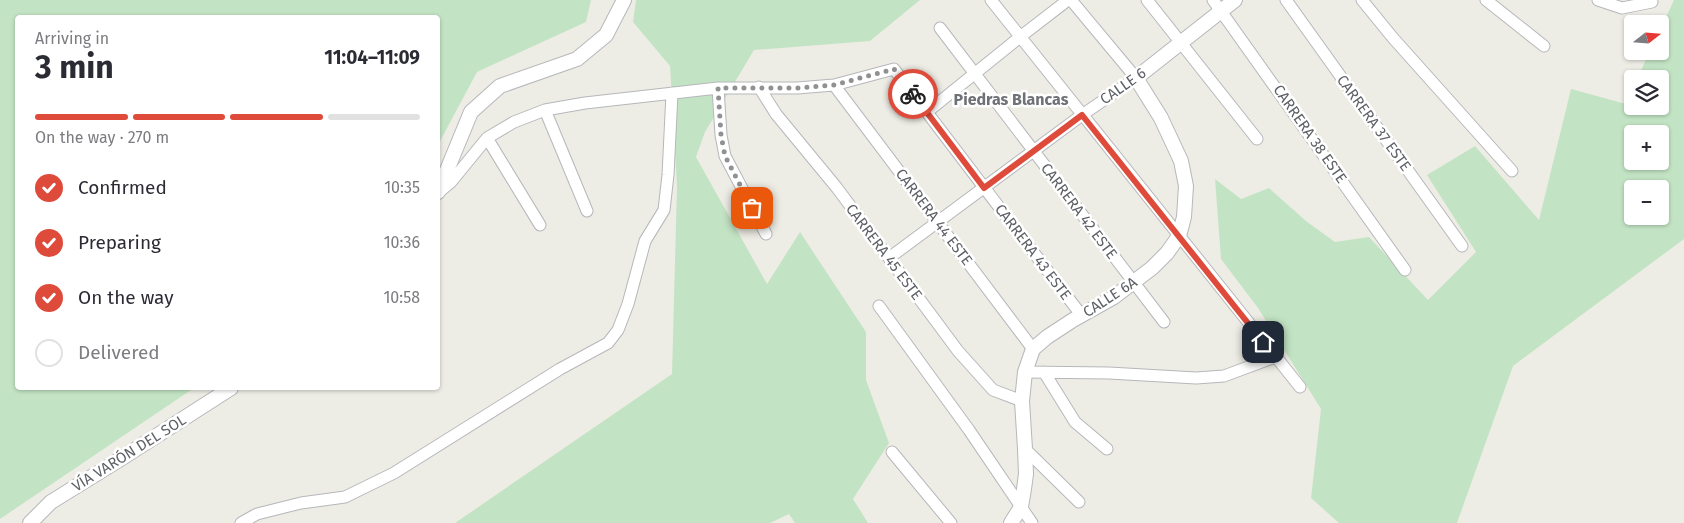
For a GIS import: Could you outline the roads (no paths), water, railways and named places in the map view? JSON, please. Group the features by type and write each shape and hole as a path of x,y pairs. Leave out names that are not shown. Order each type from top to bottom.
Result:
{"street":[{"path":"440,188 471,112 500,86 577,59 606,35 624,0"},
{"path":"991,0 1300,387"},
{"path":"927,112 1020,37 1070,0 1136,78 1161,118 1181,161 1186,186 1184,217 1179,236"},
{"path":"1148,0 1257,139"},
{"name":"CALLE 6","path":"889,258 1082,115 1136,78 1181,43 1217,5 1235,0"},
{"name":"CARRERA 37 ESTE","path":"1286,0 1462,246"},
{"path":"1362,0 1393,38 1512,171"},
{"path":"1486,0 1544,46"},
{"path":"1598,0 1622,8 1652,2"},
{"name":"CARRERA 38 ESTE","path":"1217,5 1406,270"},
{"name":"CARRERA 42 ESTE","path":"940,28 1164,322"},
{"name":"CARRERA 43 ESTE","path":"834,85 894,69 1082,316"},
{"path":"440,191 451,182 487,138 514,122 545,110 585,103 718,88 798,88 834,85"},
{"name":"CARRERA 44 ESTE","path":"834,85 1033,349"},
{"name":"CARRERA 45 ESTE","path":"759,87 776,114 837,188 958,351 992,390 1022,401"},
{"path":"718,88 721,135 725,156 766,234"},
{"path":"241,523 257,514 301,503 345,497 394,473 560,369 608,343 618,330 628,304 644,241 664,210 668,175 672,93"},
{"path":"545,110 587,211"},
{"path":"487,138 540,225"},
{"name":"CALLE 6A","path":"1033,349 1047,337 1114,297 1152,268 1167,253 1179,236"},
{"path":"879,306 969,430 1032,523"},
{"path":"1011,523 1021,507 1026,474 1022,401 1025,372 1033,349"},
{"path":"1025,372 1109,373 1196,378 1224,376 1275,357"},
{"path":"1044,372 1075,422 1107,448"},
{"name":"VÍA VARÓN DEL SOL","path":"30,523 51,502 228,390"},
{"path":"1025,449 1079,502"},
{"path":"892,452 945,520"}],"district":[{"name":"Piedras Blancas","path":"1011,99"}]}
